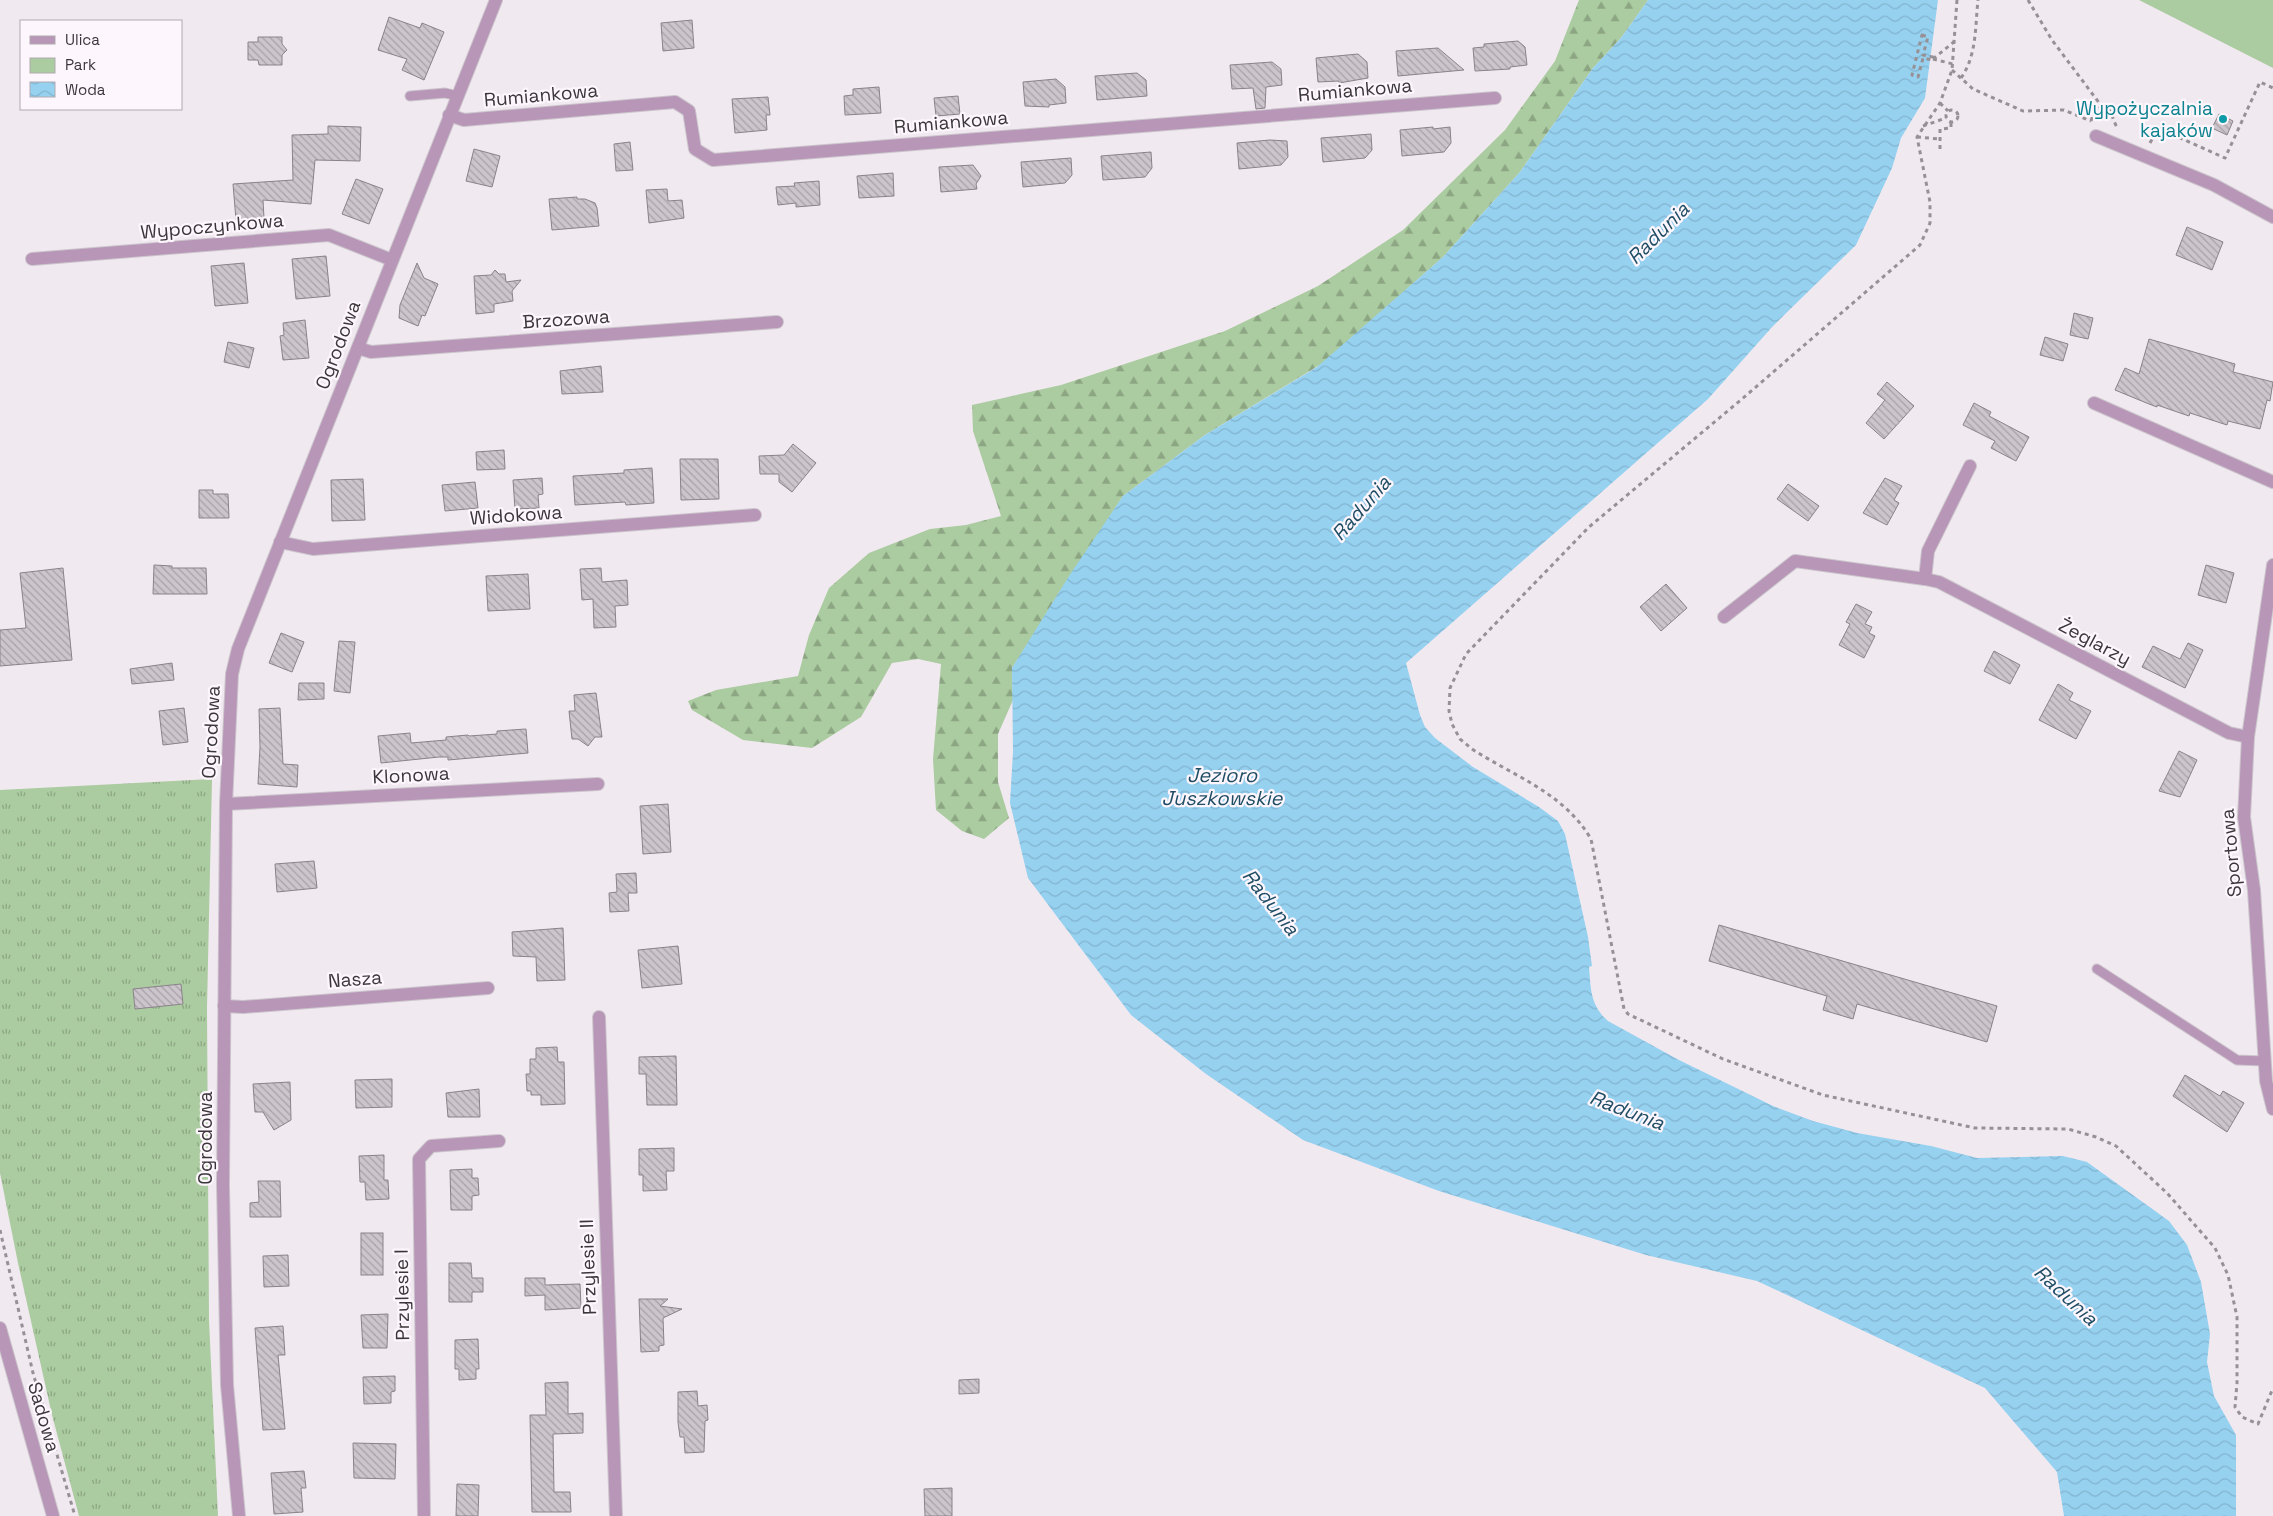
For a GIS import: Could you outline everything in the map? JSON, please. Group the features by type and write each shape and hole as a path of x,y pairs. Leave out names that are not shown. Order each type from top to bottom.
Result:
{"street":[{"name":"Ogrodowa","path":"239,1516 227,1385 223,1186 226,804 232,674 236,657 280,542 496,0"},
{"name":"Rumiankowa","path":"449,116 464,120 675,102 689,111 695,149 713,160 1495,98"},
{"path":"2096,136 2214,185 2273,217"},
{"name":"Wypoczynkowa","path":"32,259 329,235 392,260"},
{"name":"Brzozowa","path":"358,348 371,352 777,322"},
{"path":"2094,403 2273,482"},
{"path":"1925,579 1928,551 1970,466"},
{"name":"Widokowa","path":"280,542 313,549 755,515"},
{"name":"Żeglarzy","path":"1724,618 1795,561 1939,582 2229,733 2248,737"},
{"name":"Sportowa","path":"2273,565 2248,737 2244,817 2254,890 2268,1062 2266,1081 2273,1109"},
{"name":"Klonowa","path":"226,804 598,784"},
{"name":"Nasza","path":"224,1006 243,1007 488,988"},
{"name":"Przylesie II","path":"598,1018 616,1516"},
{"name":"Przylesie I","path":"424,1516 419,1159 431,1146 499,1141"},
{"name":"Sadowa","path":"0,1328 53,1516"}],"lane":[{"path":"410,96 446,94 458,96"},
{"path":"2098,969 2237,1060 2268,1062"}],"path":[{"path":"1957,0 1956,41 1952,70 1940,103 1922,126 1917,137 1930,202 1930,223 1920,245 1742,399 1589,527 1575,541 1466,654 1450,688 1452,724 1460,739 1472,749 1559,801 1588,832 1591,838 1624,1009 1628,1014 1723,1059 1823,1095 1975,1128 2068,1129 2096,1137 2116,1146 2167,1193 2197,1225 2215,1248 2228,1275 2237,1317 2235,1407 2242,1418 2258,1424 2273,1388"},
{"path":"1961,78 1969,67 1974,52 1978,0"},
{"path":"2028,0 2052,40 2104,110"},
{"path":"1932,59 1933,57 1924,55 1928,37 1922,35 1912,75 1918,76 1923,58 1953,64"},
{"path":"1932,59 1956,41"},
{"path":"1952,70 1973,89 2024,111 2064,110 2091,121 2095,123 2096,136"},
{"path":"2143,139 2152,143 2158,128 2225,158 2260,82 2273,88"},
{"path":"1940,103 1948,111 1953,110 1957,114 1956,120 1951,122"},
{"path":"2091,121 2094,111 2099,108 2110,111 2118,128 2126,132"},
{"path":"1946,118 1948,111"},
{"path":"1922,126 1946,118"},
{"path":"1946,118 1951,122"},
{"path":"1940,149 1940,129 1951,128 1951,122"},
{"path":"1917,137 1940,139"},
{"path":"0,1230 33,1374 75,1516"}],"green space":[{"path":"1579,0 1648,0 1621,38 1593,68 1520,172 1443,257 1323,363 1205,435 1123,496 1012,668 1013,700 998,734 998,782 1009,818 984,839 962,831 936,810 933,759 941,664 918,659 892,663 861,717 812,748 743,740 692,710 688,701 716,690 798,676 809,635 829,588 869,553 930,529 966,525 1001,516 973,431 972,405 1061,385 1225,331 1318,286 1403,230 1505,130 1555,61"},
{"path":"2139,0 2273,0 2273,68"},
{"path":"212,779 207,1008 209,1320 218,1516 79,1516 52,1415 0,1173 0,790"}],"water":[{"name":"Jezioro Juszkowskie","path":"1648,0 1938,0 1925,98 1901,138 1892,168 1856,245 1773,326 1708,399 1406,663 1420,715 1425,727 1435,738 1473,767 1539,807 1558,821 1565,834 1588,937 1592,966 1589,967 1592,996 1598,1009 1608,1021 1677,1059 1773,1106 1813,1121 1857,1133 1931,1146 1977,1158 2063,1156 2087,1162 2169,1221 2187,1245 2201,1282 2210,1334 2207,1362 2214,1396 2236,1435 2236,1516 2064,1516 2057,1472 1985,1388 1757,1281 1646,1255 1439,1191 1303,1140 1206,1074 1131,1015 1028,878 1010,803 1013,752 1012,668 1069,576 1123,496 1205,435 1317,367 1443,257 1520,172 1593,68 1621,38"}],"building":[{"path":"389,17 420,28 422,23 444,32 424,80 402,70 407,59 378,50"},
{"path":"692,20 694,48 663,51 661,23"},
{"path":"258,37 282,37 282,44 287,50 282,55 282,65 259,65 258,60 248,60 248,42 258,42"},
{"path":"1518,41 1525,47 1527,65 1510,67 1510,69 1475,71 1473,48 1484,47 1484,44"},
{"path":"1438,48 1464,70 1398,76 1396,51"},
{"path":"1358,54 1367,62 1368,78 1339,83 1339,81 1318,82 1316,58"},
{"path":"1272,62 1281,69 1282,85 1266,87 1265,108 1256,109 1253,88 1232,89 1230,65"},
{"path":"1137,73 1146,80 1147,96 1097,100 1095,76"},
{"path":"1056,79 1065,87 1066,103 1049,105 1049,107 1025,106 1023,82"},
{"path":"879,87 881,113 845,115 844,96 853,95 853,89"},
{"path":"958,96 960,114 936,116 934,98"},
{"path":"768,97 770,115 766,115 767,130 735,133 732,99"},
{"name":"Wypożyczalnia kajaków","path":"2219,114 2233,121 2227,135 2212,128"},
{"path":"328,126 361,127 360,161 315,160 311,204 263,200 264,218 236,220 233,184 293,180 292,135 328,134"},
{"path":"1433,127 1433,129 1450,127 1451,143 1444,152 1402,156 1400,130"},
{"path":"1371,134 1372,150 1365,158 1323,162 1321,138"},
{"path":"1270,140 1287,141 1288,157 1281,165 1239,169 1237,143"},
{"path":"630,142 633,170 616,171 614,144"},
{"path":"474,149 500,156 492,187 466,181"},
{"path":"1151,152 1152,168 1145,177 1103,180 1101,156"},
{"path":"1071,158 1072,175 1065,183 1023,187 1021,162"},
{"path":"973,165 981,176 976,184 977,189 941,192 939,167"},
{"path":"893,173 894,196 859,198 857,176"},
{"path":"356,179 383,189 369,224 342,214"},
{"path":"819,181 820,205 796,207 796,203 778,205 776,187 795,186 794,183"},
{"path":"667,189 668,201 682,200 684,218 649,223 646,190"},
{"path":"577,197 577,199 585,199 595,203 599,226 552,230 549,199"},
{"path":"2187,227 2223,242 2212,270 2176,255"},
{"path":"326,256 330,296 296,299 292,259"},
{"path":"244,263 248,303 215,306 211,266"},
{"path":"417,263 424,278 438,284 425,316 422,315 418,326 399,318 400,305"},
{"path":"495,270 499,274 505,274 506,282 521,280 512,291 513,301 494,304 494,312 476,314 474,276 491,275"},
{"path":"2074,313 2093,318 2088,339 2070,335"},
{"path":"305,320 309,358 283,360 280,336 284,335 283,323"},
{"path":"2045,337 2068,344 2063,361 2040,355"},
{"path":"2149,339 2235,364 2233,372 2273,382 2270,401 2267,400 2260,429 2228,421 2227,425 2190,413 2189,416 2157,405 2157,407 2115,390 2125,368 2139,374"},
{"path":"228,342 254,348 249,368 224,362"},
{"path":"601,366 603,392 562,394 560,371"},
{"path":"1887,382 1914,406 1884,439 1866,423 1885,400 1877,394"},
{"path":"1974,403 1991,412 1989,416 2029,437 2016,461 1991,448 1995,441 1963,425"},
{"path":"793,444 816,463 792,492 779,482 779,474 760,474 759,456 784,455"},
{"path":"504,450 505,469 477,470 476,452"},
{"path":"680,459 718,459 719,499 681,500"},
{"path":"652,468 654,503 626,505 625,502 575,505 573,476 624,473 624,470"},
{"path":"542,478 543,494 538,495 539,508 515,509 513,480"},
{"path":"1885,478 1902,486 1894,500 1899,503 1887,525 1863,513"},
{"path":"363,479 365,520 332,521 331,480"},
{"path":"475,482 478,508 445,511 442,485"},
{"path":"1788,484 1819,506 1808,521 1777,499"},
{"path":"199,490 213,490 213,494 228,494 229,518 199,518"},
{"path":"154,565 172,566 172,568 206,568 207,594 153,594"},
{"path":"2206,565 2234,573 2226,603 2198,595"},
{"path":"63,568 72,660 0,666 0,630 26,628 20,573"},
{"path":"601,568 602,582 627,580 628,605 615,606 616,627 594,628 593,599 582,600 580,569"},
{"path":"528,574 530,609 488,611 486,576"},
{"path":"1666,584 1687,608 1661,631 1640,607"},
{"path":"1856,604 1872,612 1865,624 1872,627 1869,633 1875,636 1864,658 1839,645 1850,624 1846,622"},
{"path":"281,633 304,642 292,672 269,663"},
{"path":"339,641 355,642 350,693 334,691"},
{"path":"2188,643 2203,650 2185,688 2142,667 2153,646 2180,659"},
{"path":"1994,651 2020,665 2010,684 1984,671"},
{"path":"172,663 174,680 132,684 130,669"},
{"path":"299,683 324,683 324,699 298,700"},
{"path":"2058,684 2073,693 2069,700 2091,711 2076,739 2039,720"},
{"path":"596,693 602,737 595,737 588,746 578,739 572,739 569,711 575,711 574,695"},
{"path":"184,708 188,742 163,745 159,711"},
{"path":"280,708 283,764 298,765 297,787 258,784 260,747 259,709"},
{"path":"526,729 528,753 448,760 448,757 439,757 381,763 378,736 410,733 411,743 446,740 446,737 497,734 497,731"},
{"path":"2179,751 2197,760 2180,797 2159,791"},
{"path":"668,804 671,852 643,854 640,806"},
{"path":"314,861 317,888 277,892 275,864"},
{"path":"636,873 637,893 628,893 629,911 610,912 609,893 617,892 616,874"},
{"path":"1719,925 1997,1006 1987,1042 1857,1004 1853,1019 1823,1010 1827,996 1709,961"},
{"path":"563,928 565,980 537,981 536,957 513,956 512,932"},
{"path":"678,946 682,984 642,988 638,950"},
{"path":"181,984 183,1004 135,1009 133,989"},
{"path":"557,1047 558,1062 564,1062 565,1104 541,1105 541,1095 531,1095 531,1091 527,1091 526,1074 530,1074 530,1059 536,1059 536,1048"},
{"path":"676,1056 677,1105 647,1105 646,1074 639,1074 639,1057"},
{"path":"2185,1075 2220,1096 2223,1091 2244,1103 2227,1132 2173,1096"},
{"path":"392,1079 392,1107 356,1108 355,1080"},
{"path":"290,1082 291,1120 274,1130 263,1112 255,1112 253,1084"},
{"path":"479,1089 480,1117 448,1117 446,1093"},
{"path":"674,1148 674,1171 666,1171 667,1190 643,1191 643,1175 639,1175 639,1149"},
{"path":"384,1155 384,1180 388,1180 389,1199 366,1200 365,1182 360,1182 359,1156"},
{"path":"472,1169 472,1178 478,1178 479,1195 472,1196 472,1210 451,1210 450,1170"},
{"path":"258,1181 280,1181 281,1217 250,1217 250,1203 259,1202"},
{"path":"361,1233 383,1233 383,1275 361,1275"},
{"path":"288,1255 289,1286 264,1287 263,1256"},
{"path":"449,1263 471,1263 472,1278 483,1278 483,1292 472,1292 472,1302 449,1302"},
{"path":"525,1278 545,1278 545,1285 580,1284 581,1308 545,1310 545,1295 525,1296"},
{"path":"639,1299 668,1299 660,1306 682,1309 663,1318 664,1345 659,1346 659,1351 641,1352"},
{"path":"388,1314 387,1348 363,1348 361,1315"},
{"path":"283,1326 285,1355 278,1355 285,1429 263,1430 255,1328"},
{"path":"478,1339 479,1369 476,1369 476,1379 459,1380 459,1369 455,1369 455,1340"},
{"path":"395,1376 395,1391 391,1392 391,1403 364,1404 363,1377"},
{"path":"979,1379 979,1393 959,1394 959,1380"},
{"path":"568,1382 568,1414 583,1413 583,1433 553,1434 554,1492 570,1492 571,1512 532,1512 530,1415 546,1415 545,1383"},
{"path":"697,1391 698,1406 707,1405 708,1420 705,1421 704,1452 685,1453 684,1437 680,1437 678,1422 678,1392"},
{"path":"353,1443 396,1444 395,1479 354,1478"},
{"path":"304,1471 306,1488 301,1488 303,1512 274,1514 271,1473"},
{"path":"457,1484 479,1485 478,1516 456,1516"},
{"path":"952,1488 952,1516 925,1516 924,1489"}],"place":[{"name":"Wypożyczalnia kajaków","path":"2223,119"}],"water label":[{"name":"Radunia","path":"1658,233"},
{"name":"Radunia","path":"1361,508"},
{"name":"Radunia","path":"1271,902"},
{"name":"Radunia","path":"1627,1110"},
{"name":"Radunia","path":"2066,1295"}]}
